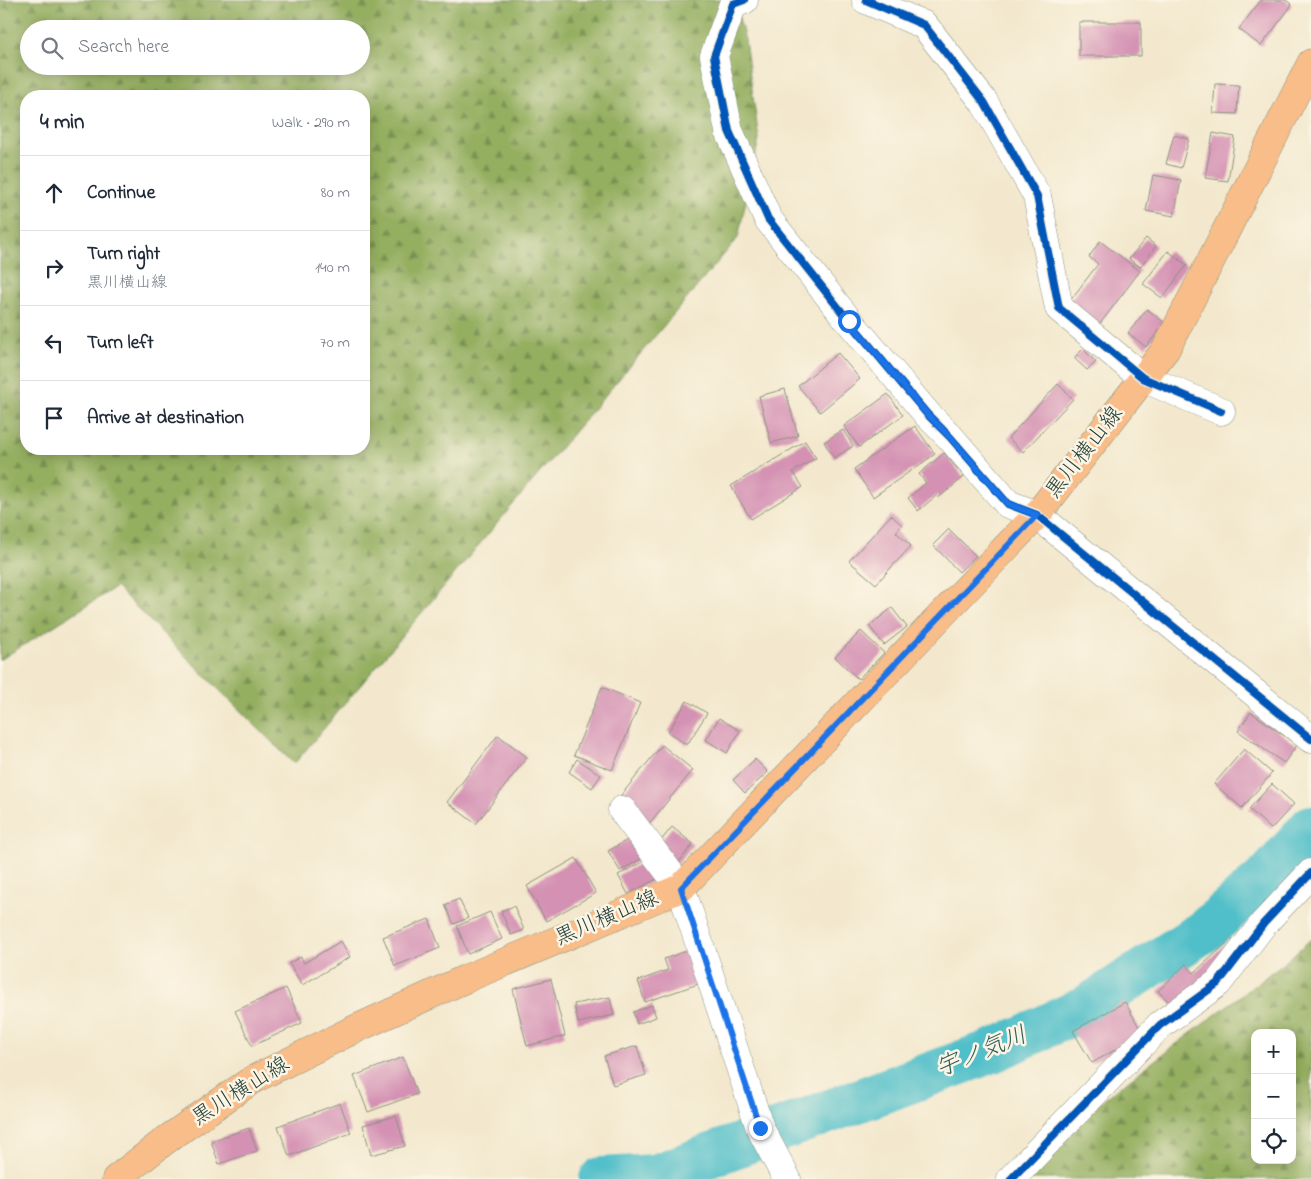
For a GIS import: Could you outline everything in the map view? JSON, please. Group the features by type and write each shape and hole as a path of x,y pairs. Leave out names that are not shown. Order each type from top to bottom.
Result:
{"main road":[{"name":"黒川横山線","path":"116,1179 166,1140 252,1080 353,1030 465,979 681,888 1037,515 1144,378 1166,349 1267,146 1311,63"}],"street":[{"path":"744,0 733,4 714,56 729,131 768,220 927,414 950,437 1008,504 1037,515 1311,739"},
{"path":"866,0 924,25 984,102 1037,196 1059,308 1144,378 1221,411"},
{"path":"622,810 681,888 764,1137 788,1179"},
{"path":"1011,1179 1160,1024 1218,983 1264,923 1311,873"}],"green space":[{"path":"0,0 734,0 745,40 759,139 738,238 294,764 116,587 0,660"},
{"path":"1311,939 1311,1179 1016,1179 1105,1098 1285,962"}],"building":[{"path":"1261,0 1286,0 1292,5 1261,46 1239,29"},
{"path":"1079,22 1141,22 1141,56 1079,56"},
{"path":"1215,84 1239,85 1237,114 1213,113"},
{"path":"1213,133 1235,137 1228,181 1205,178"},
{"path":"1174,135 1189,139 1181,168 1166,164"},
{"path":"1153,175 1181,180 1174,216 1146,211"},
{"path":"1146,238 1156,246 1140,267 1129,259"},
{"path":"1100,241 1140,271 1099,325 1069,302 1098,264 1089,257"},
{"path":"1168,251 1187,265 1162,298 1143,284"},
{"path":"1147,309 1165,323 1146,347 1128,333"},
{"path":"1083,349 1096,362 1087,370 1074,358"},
{"path":"838,353 860,379 820,412 798,386"},
{"path":"1058,384 1073,399 1023,452 1008,438"},
{"path":"785,389 798,436 771,443 759,396"},
{"path":"888,394 903,415 859,447 844,426"},
{"path":"915,426 935,454 873,497 854,469"},
{"path":"843,430 853,446 834,458 824,442"},
{"path":"805,441 816,458 793,472 803,487 751,519 731,486"},
{"path":"944,453 964,477 938,498 937,495 918,511 908,498 926,483 919,474"},
{"path":"891,515 902,525 896,532 911,546 876,584 849,561"},
{"path":"949,529 976,556 959,572 933,545"},
{"path":"892,608 907,627 884,645 869,626"},
{"path":"861,631 884,653 858,679 835,657"},
{"path":"602,687 640,703 612,770 574,755"},
{"path":"687,701 707,713 687,745 668,732"},
{"path":"1251,712 1297,745 1284,763 1238,731"},
{"path":"719,718 740,731 727,753 706,740"},
{"path":"498,735 527,757 476,824 447,802"},
{"path":"662,745 693,770 648,825 617,800"},
{"path":"1244,749 1272,773 1242,808 1214,784"},
{"path":"577,759 601,775 592,788 569,772"},
{"path":"755,759 768,772 745,793 733,780"},
{"path":"1272,784 1294,804 1271,829 1249,809"},
{"path":"672,827 693,844 676,866 655,848"},
{"path":"629,839 641,859 620,871 608,851"},
{"path":"576,858 596,893 546,921 527,886"},
{"path":"649,859 659,878 628,894 618,875"},
{"path":"459,899 468,918 454,924 445,905"},
{"path":"514,906 524,930 511,935 501,911"},
{"path":"490,912 502,939 468,954 457,926"},
{"path":"429,919 440,948 395,966 383,937"},
{"path":"1231,939 1241,949 1177,1010 1158,991 1186,964 1194,973"},
{"path":"341,941 350,957 302,985 289,963 301,957 304,963"},
{"path":"692,949 704,982 645,1002 638,981 668,970 664,959"},
{"path":"551,979 565,1036 527,1046 513,989"},
{"path":"286,988 302,1023 252,1046 235,1011"},
{"path":"610,997 614,1015 578,1023 574,1004"},
{"path":"1125,1002 1143,1034 1092,1063 1073,1031"},
{"path":"652,1005 656,1017 637,1024 633,1012"},
{"path":"637,1046 646,1075 613,1085 604,1056"},
{"path":"403,1057 417,1094 368,1112 354,1076"},
{"path":"340,1103 351,1133 289,1156 278,1126"},
{"path":"396,1116 405,1146 371,1155 363,1125"},
{"path":"249,1128 257,1151 219,1164 211,1141"}],"waterway":[{"name":"宇ノ気川","path":"601,1179 655,1176 995,1050 1085,1008 1204,931 1269,875 1311,827"}],"cycle path":[{"path":"744,0 733,4 714,56 729,131 768,219 849,321 927,414 950,437 1008,504 1037,515 1311,739"},
{"path":"866,0 924,25 984,102 1037,196 1059,308 1143,378 1221,411"},
{"path":"1011,1179 1160,1025 1218,983 1264,923 1311,873"}],"route":[{"path":"760,1128 681,888 1037,515 1008,504 950,437 927,414 849,321"}]}
